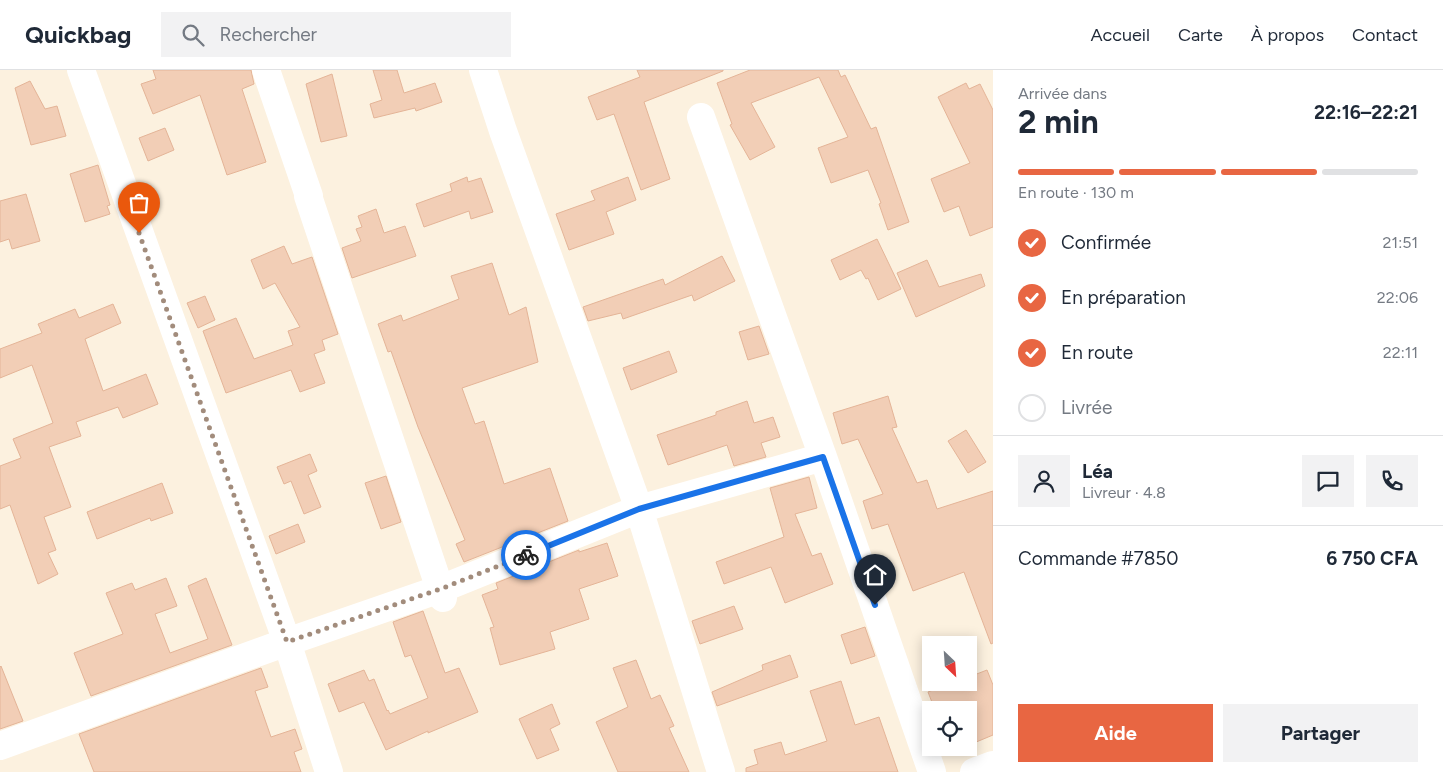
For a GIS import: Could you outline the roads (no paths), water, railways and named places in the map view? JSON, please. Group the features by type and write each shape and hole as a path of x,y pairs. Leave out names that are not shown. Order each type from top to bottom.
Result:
{"street":[{"path":"81,70 287,642 329,772"},
{"path":"266,70 442,593"},
{"path":"483,70 506,140 639,509 720,772"},
{"path":"701,117 823,457 932,772"},
{"path":"0,746 287,642 442,593 639,509 823,457"},
{"path":"974,772 993,765"}]}
